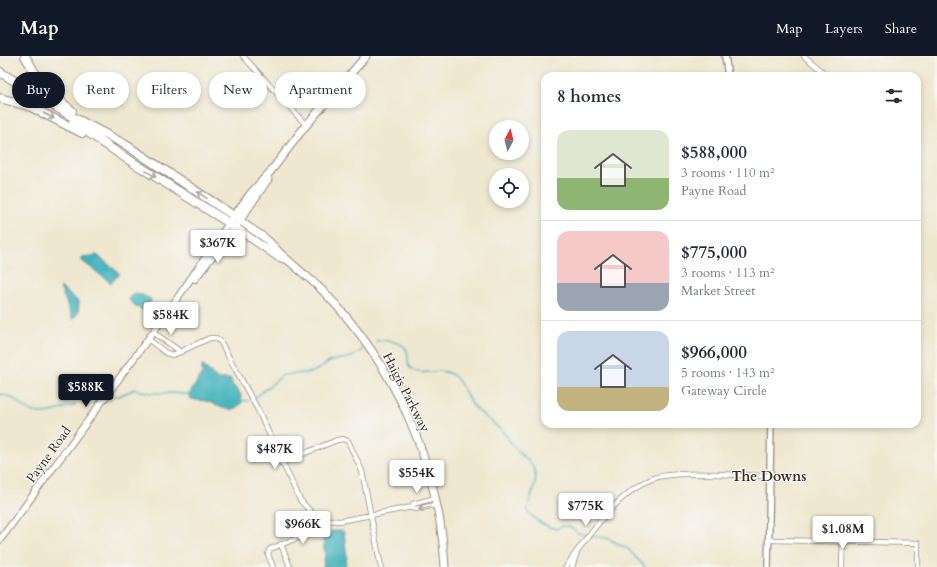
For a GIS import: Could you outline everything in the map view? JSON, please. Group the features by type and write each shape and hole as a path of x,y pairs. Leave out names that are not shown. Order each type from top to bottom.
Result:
{"highway":[{"path":"25,56 35,76 57,100 126,145 235,222"},
{"path":"0,72 71,116 126,145"},
{"path":"0,75 118,153"},
{"path":"0,98 36,109 118,153 235,222"}],"main road":[{"name":"Payne Road","path":"0,540 186,286 235,222 251,193 271,172 306,125 366,56"},
{"name":"Haigis Parkway","path":"235,222 278,257 287,260 309,278 335,304 363,337 380,362 401,400 415,431 427,467 436,502 445,567"}],"street":[{"path":"243,56 306,125"},
{"path":"724,56 727,72"},
{"path":"804,56 823,72"},
{"path":"153,332 171,347 181,352"},
{"path":"148,339 171,355 181,352 210,338 216,338 220,341 258,410 281,464 302,503 312,514 323,519 340,521 412,507 413,504 436,502"},
{"path":"768,567 771,428"},
{"path":"281,464 337,440 346,440 352,447 361,469 381,567"},
{"path":"566,567 578,548 622,499 640,485 653,478 680,474 770,476"},
{"path":"273,567 268,552 271,548 315,531 320,527 323,519"},
{"path":"842,567 843,535"},
{"path":"769,540 918,543 918,567"},
{"path":"281,544 290,567"},
{"path":"572,567 578,548"}],"water":[{"path":"97,255 119,273 119,275 111,283 82,261 82,258"},
{"path":"60,287 79,302 78,313 73,320"},
{"path":"137,293 151,299 145,311 137,307 129,300 133,294"},
{"path":"202,365 218,379 231,379 232,385 238,390 241,396 242,402 238,406 233,409 224,409 206,401 190,398 190,393 202,374"},
{"path":"331,531 343,531 344,533 347,557 345,567 323,567 325,555 323,540"}],"waterway":[{"path":"376,341 384,340 402,345 407,351 409,367 415,371 443,371 454,376 460,383 474,407 502,431 514,447 533,467 536,478 529,502 528,512 538,521 549,527 557,529 561,526 569,526 578,533 587,535"},
{"path":"256,397 283,375 313,372 331,361 352,357 363,349"},
{"path":"90,397 100,388"},
{"path":"115,396 119,396 135,389 149,393 175,393 190,395"},
{"path":"0,394 11,397 30,411 42,413 75,405"},
{"path":"241,400 248,401"},
{"path":"590,536 607,538 628,549 645,567"}],"district":[{"name":"The Downs","path":"769,476"}]}
